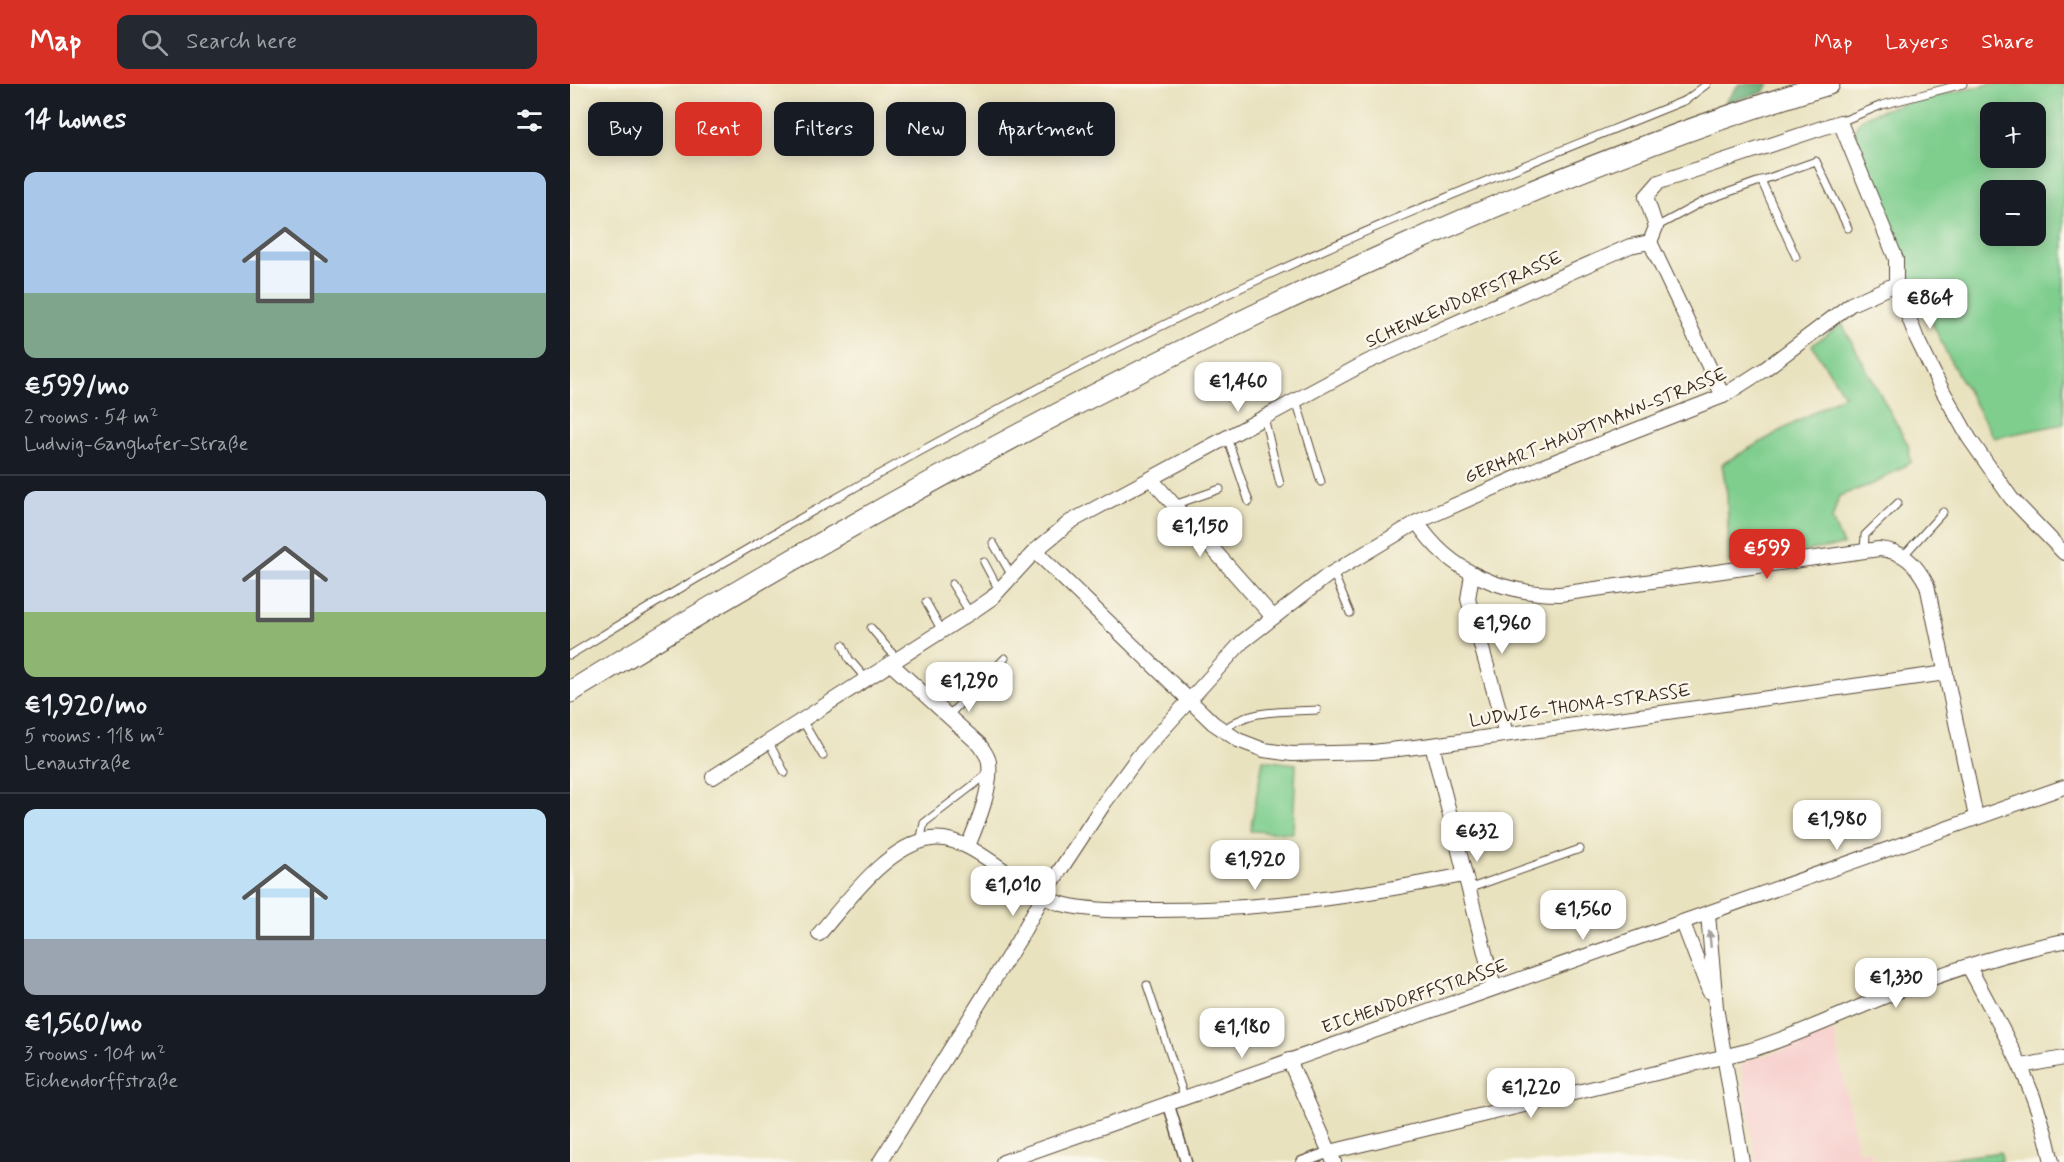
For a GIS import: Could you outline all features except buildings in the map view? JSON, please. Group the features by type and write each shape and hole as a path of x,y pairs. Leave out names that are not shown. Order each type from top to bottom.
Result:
{"main road":[{"path":"570,692 750,584 951,470 1279,303 1563,178 1726,118 1829,84"}],"street":[{"path":"1723,396 1650,242 1656,227 1646,197 1659,182 1840,122 1896,259 1896,284 1917,339 1969,438 2011,498 2064,553"},
{"name":"SCHENKENDORFSTRASSE","path":"713,777 970,614 999,590 1035,551 1070,522 1367,362 1630,246 1650,242"},
{"name":"GERHART-HAUPTMANN-STRASSE","path":"880,1162 1018,941 1043,896 1138,757 1242,642 1333,572 1417,522 1541,467 1723,396 1765,369 1851,304 1896,284"},
{"path":"1151,478 1273,617"},
{"path":"1417,522 1440,549 1472,574 1505,588 1560,594 1864,551 1892,550 1904,555 1913,562 1927,585 1976,817"},
{"name":"LUDWIG-THOMA-STRASSE","path":"1035,551 1223,731 1251,746 1278,753 1373,752 1432,746 1946,673"},
{"path":"1472,574 1468,599 1506,734"},
{"path":"894,661 980,745 989,759 989,773 976,827 968,846"},
{"path":"1432,746 1494,988"},
{"name":"EICHENDORFFSTRASSE","path":"1003,1162 1184,1096 1683,923 2064,787"},
{"path":"819,934 867,878 896,854 920,842 940,838 968,846 1013,879 1063,904 1118,909 1236,909 1342,898 1464,875"},
{"path":"1708,914 1716,1007 1742,1162"},
{"path":"1683,923 1716,1007"},
{"path":"1302,1162 1332,1157 1725,1056 1808,1031 1889,994 2027,948 2064,941"},
{"path":"1969,967 2022,1066 2037,1101 2052,1162"},
{"path":"2022,1066 2064,1058"},
{"path":"1289,1060 1332,1157"},
{"path":"1168,1102 1186,1162"}],"lane":[{"path":"570,654 782,526 819,509 854,486 962,428 1129,343 1275,272 1435,202 1686,100 1707,84"},
{"path":"1840,122 1882,105 1963,84"},
{"path":"1656,227 1704,201 1816,161 1848,228"},
{"path":"1761,180 1796,256"},
{"path":"1296,400 1322,482"},
{"path":"1264,417 1280,484"},
{"path":"1227,437 1249,502"},
{"path":"1174,505 1220,489"},
{"path":"1864,551 1864,535 1898,503"},
{"path":"1904,555 1943,512"},
{"path":"993,543 1012,576"},
{"path":"984,562 999,590"},
{"path":"1333,572 1350,612"},
{"path":"952,584 970,614"},
{"path":"926,602 942,631"},
{"path":"871,628 894,661"},
{"path":"843,645 849,659 866,679"},
{"path":"948,716 1005,658"},
{"path":"1223,731 1230,724 1253,715 1317,710"},
{"path":"802,720 823,756"},
{"path":"768,741 785,773"},
{"path":"920,842 924,823 989,773"},
{"path":"1468,889 1580,849"},
{"path":"1147,985 1184,1096"}],"shaded area":[{"path":"1834,1030 1858,1152 1871,1150 1872,1162 1756,1162 1741,1067 1745,1061 1799,1045"}],"green space":[{"path":"1739,84 1769,84 1763,92 1725,103"},
{"path":"1991,84 2064,84 2064,424 1994,438 1951,362 1901,259 1852,137 1860,121 1869,115 1943,94"},
{"path":"1842,324 1908,445 1911,462 1875,483 1839,496 1832,520 1843,545 1729,563 1727,494 1722,464 1844,395 1812,345"},
{"path":"1263,760 1296,764 1293,833 1250,831"},
{"path":"2001,1152 2002,1162 1921,1162"}]}
